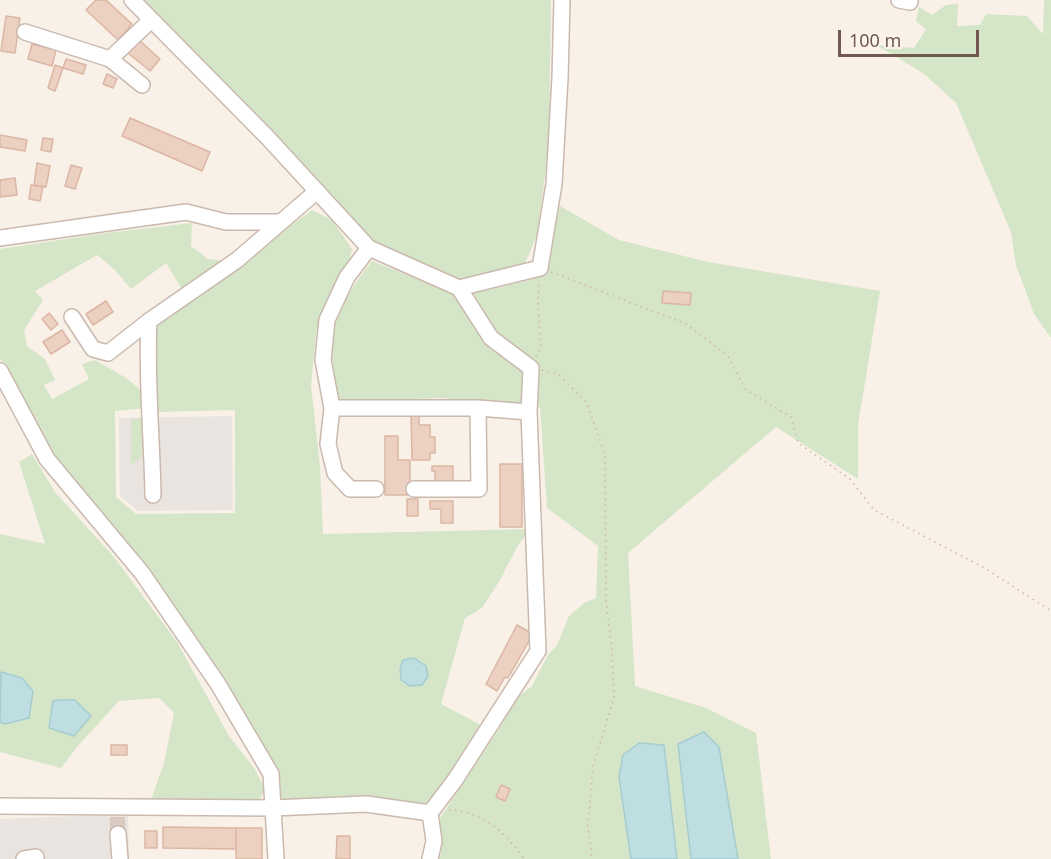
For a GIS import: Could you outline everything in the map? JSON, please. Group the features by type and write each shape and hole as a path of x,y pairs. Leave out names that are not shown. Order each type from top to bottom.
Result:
{"street":[{"path":"132,0 269,139 369,248 459,288 491,338 531,368 530,412 538,651 455,780 430,813 434,841 430,859"},
{"path":"459,288 540,268 554,184 562,0"},
{"path":"110,59 151,20"},
{"path":"25,32 110,59 142,85"},
{"path":"72,318 93,349 108,353 149,321 237,260 316,191"},
{"path":"0,238 186,212 226,222 281,222"},
{"path":"369,248 347,277 327,320 323,360 332,408 328,444 335,473 350,489 376,489"},
{"path":"149,321 147,366 151,408 153,495"},
{"path":"0,371 47,459 142,573 218,684 271,774 276,859"},
{"path":"332,408 478,408 530,412"},
{"path":"414,489 479,489 478,408"},
{"path":"0,806 116,812 366,804 430,813"},
{"path":"118,834 120,859"},
{"path":"24,859 36,857 36,859"}],"path":[{"path":"592,859 588,826 593,766 614,698 612,649 606,602 604,455 587,403 558,374 531,368 541,346 538,306 540,268 686,324 728,356 745,389 791,417 798,443 850,479 874,510 983,567 1051,611"},
{"path":"430,813 450,810 471,812 508,837 524,859"}],"shaded area":[{"path":"232,416 233,510 138,511 120,496 119,418"},
{"path":"128,814 129,859 0,859 0,819"}],"green space":[{"path":"141,0 551,0 549,145 537,235 523,268 459,283 372,245"},
{"path":"1044,0 1051,0 1051,338 1034,314 1016,266 1011,232 956,103 923,73 876,45 914,48 926,29 916,21 919,7 932,15 946,5 958,4 957,26 980,25 986,14 1027,16 1043,34"},
{"path":"560,206 619,240 708,262 880,291 858,425 858,479 776,427 628,553 635,686 706,708 756,733 771,859 439,859 441,854 440,818 518,697 532,686 548,655 557,645 569,616 584,603 596,598 598,546 547,508 540,407 441,398 411,399 408,404 339,401 332,364 332,335 345,300 372,261 448,291 490,290 530,280 548,258"},
{"path":"312,210 332,220 352,249 348,266 325,304 316,334 311,385 320,466 323,534 530,529 482,608 465,618 441,704 483,726 427,806 282,801 279,773 223,679 38,443 0,358 0,249 192,223 191,246 208,259 226,261 182,289 166,263 131,289 116,271 97,255 35,291 43,300 24,330 27,346 45,359 55,380 44,385 52,399 89,379 82,364 95,360 126,378 143,392 146,408 115,411 116,497 136,514 235,513 235,410 156,412 153,343 159,322"},
{"path":"141,418 145,451 138,460 131,464 131,419"},
{"path":"32,454 55,492 114,557 177,642 229,736 254,768 265,789 258,803 151,800 164,763 174,713 159,698 119,701 61,768 0,752 0,534 45,544 19,462"}],"water":[{"path":"414,658 426,666 428,676 422,685 410,686 401,680 400,668 403,660"},
{"path":"1,672 22,678 33,691 29,718 5,724 0,722"},
{"path":"75,700 91,716 74,736 49,728 53,701"},
{"path":"704,732 719,747 738,859 691,859 678,744"},
{"path":"639,743 664,745 677,859 631,859 619,777 623,755"}],"building":[{"path":"96,0 106,0 132,24 118,40 86,10"},
{"path":"6,16 20,18 15,53 1,51"},
{"path":"139,40 160,59 150,71 128,53"},
{"path":"32,44 56,50 52,66 28,59"},
{"path":"66,59 86,65 83,74 63,68"},
{"path":"55,65 63,68 55,91 48,88"},
{"path":"107,74 117,79 113,88 103,84"},
{"path":"130,118 210,152 202,171 122,136"},
{"path":"0,135 27,140 25,151 0,147"},
{"path":"43,138 53,139 51,152 41,150"},
{"path":"37,163 50,166 46,187 34,185"},
{"path":"71,165 82,168 75,189 65,186"},
{"path":"15,178 17,195 0,197 0,180"},
{"path":"31,185 43,187 40,201 29,199"},
{"path":"663,291 691,293 690,305 662,303"},
{"path":"106,301 113,312 93,325 86,314"},
{"path":"49,313 58,324 51,330 42,319"},
{"path":"62,330 70,342 51,354 43,342"},
{"path":"411,415 419,415 419,425 430,425 430,437 435,437 435,453 430,453 430,460 412,460"},
{"path":"385,436 398,436 398,460 410,460 410,495 385,495"},
{"path":"500,464 522,464 522,527 500,527"},
{"path":"432,466 453,466 453,482 435,482 435,471 432,471"},
{"path":"407,499 418,499 418,516 407,516"},
{"path":"430,501 453,501 453,523 441,523 441,509 430,509"},
{"path":"517,625 533,634 508,678 505,677 497,691 486,684"},
{"path":"111,745 127,745 127,755 111,755"},
{"path":"501,785 510,789 505,801 496,797"},
{"path":"111,818 124,818 125,833 111,834"},
{"path":"163,827 236,828 236,849 163,848"},
{"path":"236,828 262,828 262,859 236,859"},
{"path":"145,831 157,831 157,848 145,848"},
{"path":"337,836 350,836 350,859 336,859"}],"tunnel":[{"path":"117,818 118,834"}]}
